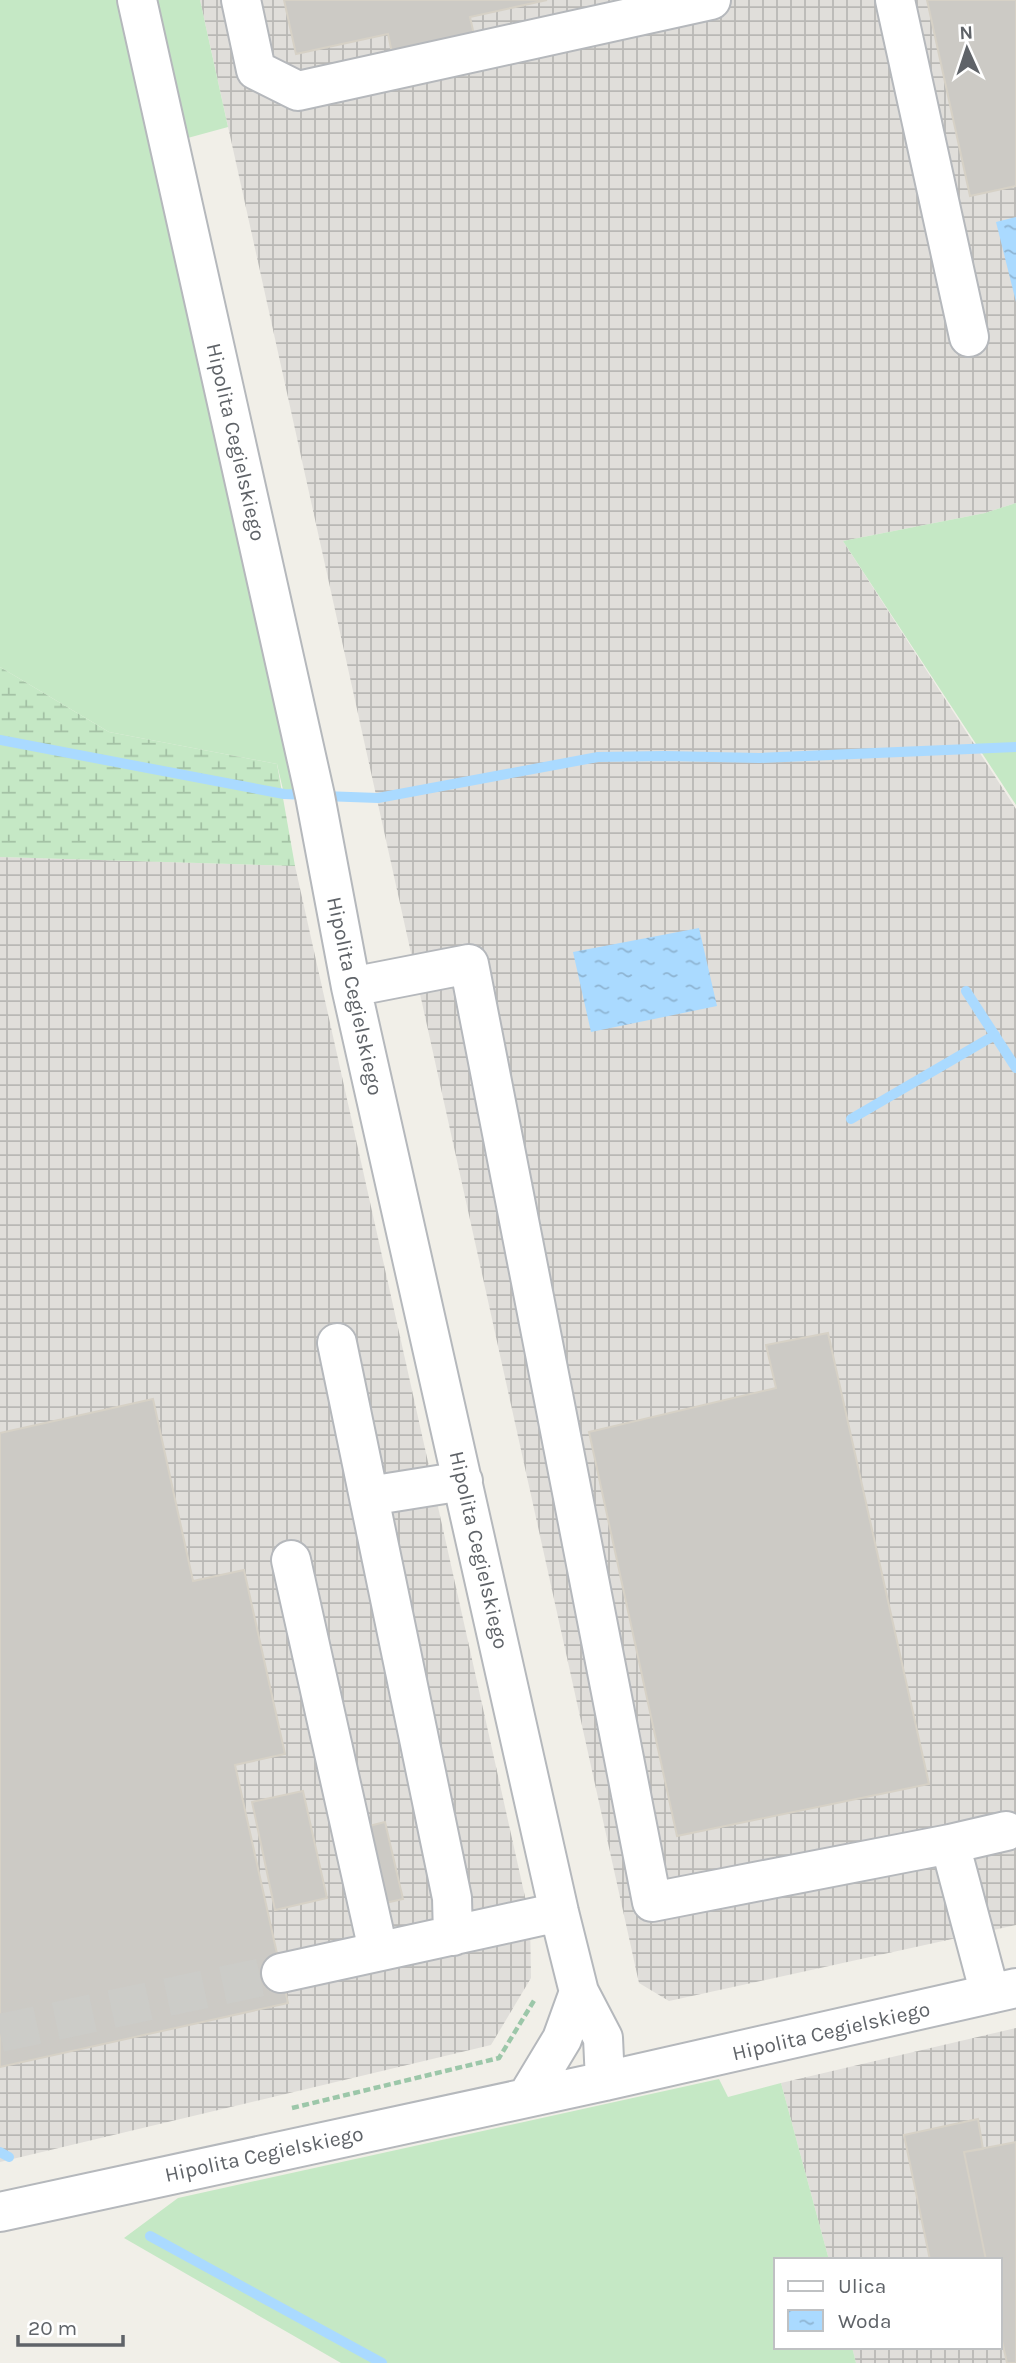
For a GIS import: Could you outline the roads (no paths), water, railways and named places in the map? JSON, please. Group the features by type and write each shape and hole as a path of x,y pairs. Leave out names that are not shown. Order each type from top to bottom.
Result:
{"street":[{"name":"Hipolita Cegielskiego","path":"137,0 316,796 351,987 559,1912 579,1992 603,2038 606,2081"},
{"path":"241,0 256,70 298,91 711,0"},
{"path":"895,0 969,337"},
{"path":"351,987 469,964 652,1902 950,1844 1006,1830"},
{"path":"337,1343 452,1898 453,1936"},
{"path":"369,1496 463,1480"},
{"path":"291,1560 378,1950"},
{"path":"950,1844 1003,1991"},
{"path":"281,1973 559,1912"},
{"name":"Hipolita Cegielskiego","path":"0,2212 606,2081 1003,1991"},
{"path":"527,2097 562,2039 579,1992"}],"water":[{"path":"1016,217 1016,302 996,222"},
{"path":"699,928 717,1006 591,1032 573,952"}],"waterway":[{"path":"0,740 284,794 307,795"},
{"path":"323,796 378,798 598,757 759,758 1016,747"},
{"path":"966,991 1016,1068"},
{"path":"851,1119 995,1035"},
{"path":"0,2152 9,2157"},
{"path":"150,2236 382,2363"}],"tunnel":[{"path":"0,2033 281,1973"}]}
